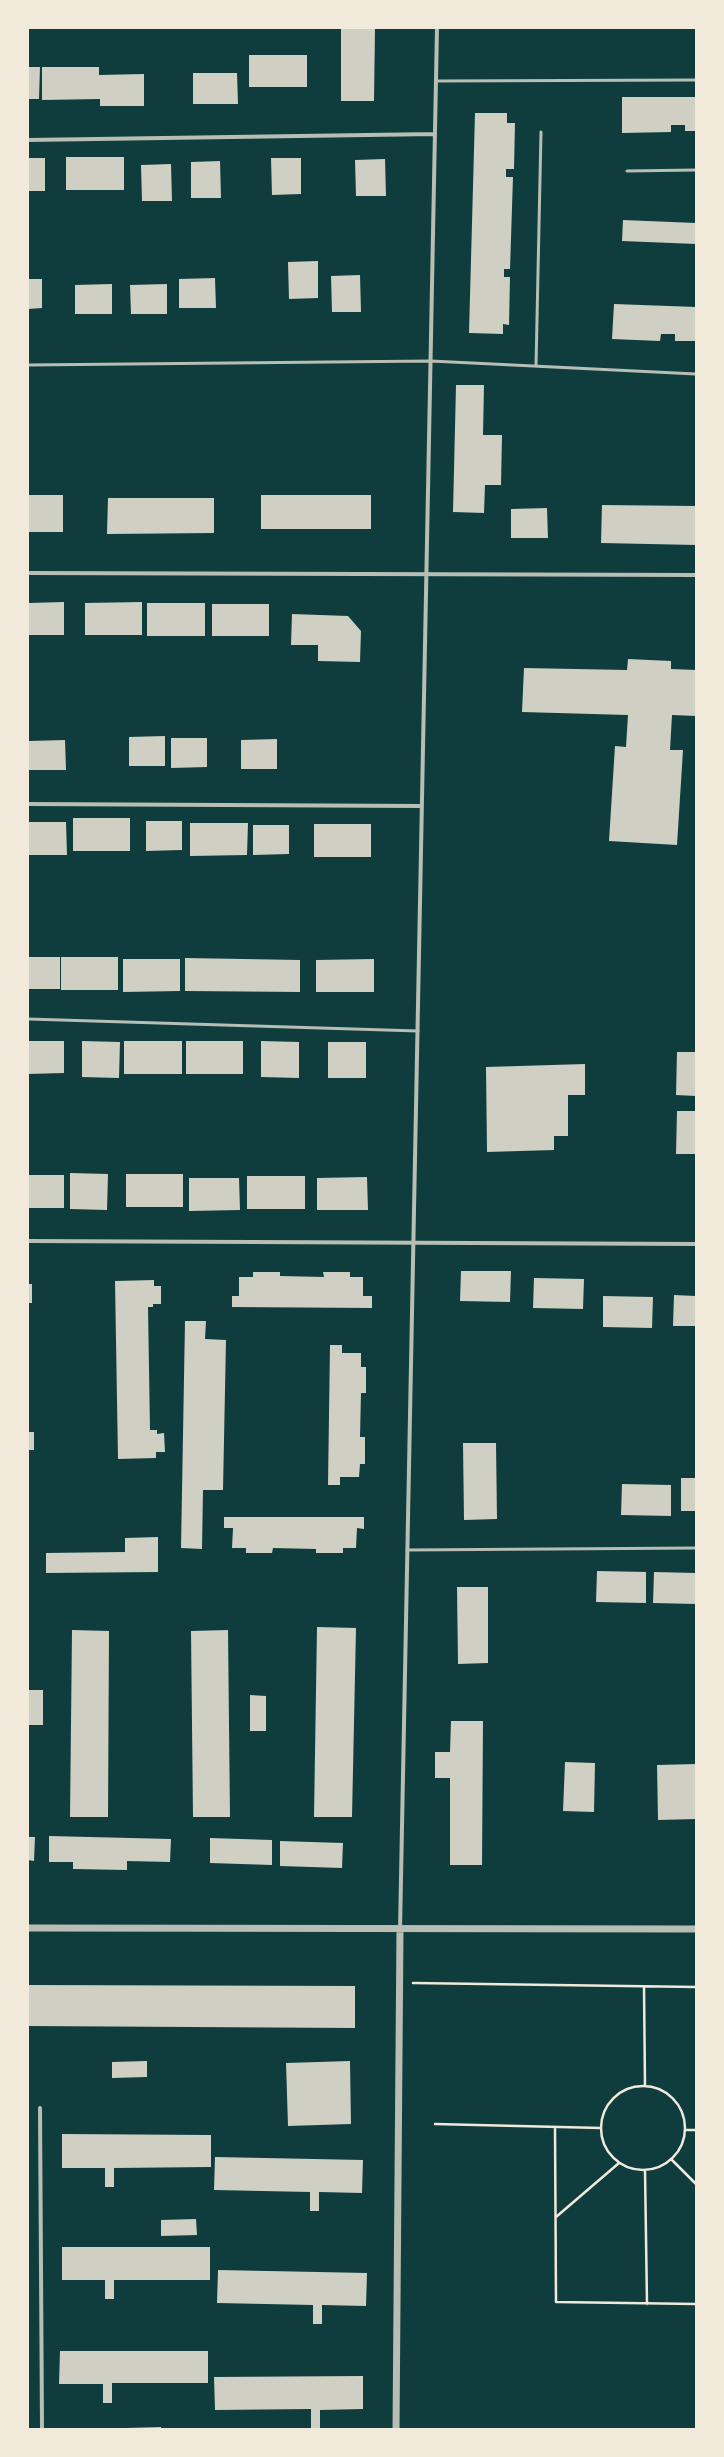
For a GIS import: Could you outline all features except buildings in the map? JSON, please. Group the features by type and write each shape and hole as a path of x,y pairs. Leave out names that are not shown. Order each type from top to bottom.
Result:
{"street":[{"path":"396,2429 399,1982 437,28"},
{"path":"28,140 435,134"},
{"path":"28,573 696,575"},
{"path":"28,804 422,806"},
{"path":"28,1241 696,1244"},
{"path":"28,1928 696,1928"},
{"path":"40,2108 42,2429"}],"lane":[{"path":"436,81 696,80"},
{"path":"536,366 542,132"},
{"path":"627,171 696,170"},
{"path":"28,365 431,361 696,374"},
{"path":"28,1019 418,1031"},
{"path":"407,1550 696,1548"}],"path":[{"path":"399,1982 696,1987"},
{"path":"644,1986 645,2086"},
{"path":"645,2086 658,2089 670,2096 679,2107 685,2130 680,2148 671,2159 659,2166 645,2170 631,2168 619,2162 610,2153 603,2142 601,2128 603,2115 614,2098 632,2088 645,2086"},
{"path":"435,2124 601,2128"},
{"path":"555,2127 556,2302 696,2304"},
{"path":"685,2130 696,2130"},
{"path":"671,2159 696,2184"},
{"path":"555,2217 619,2162"},
{"path":"645,2170 647,2304"}]}
